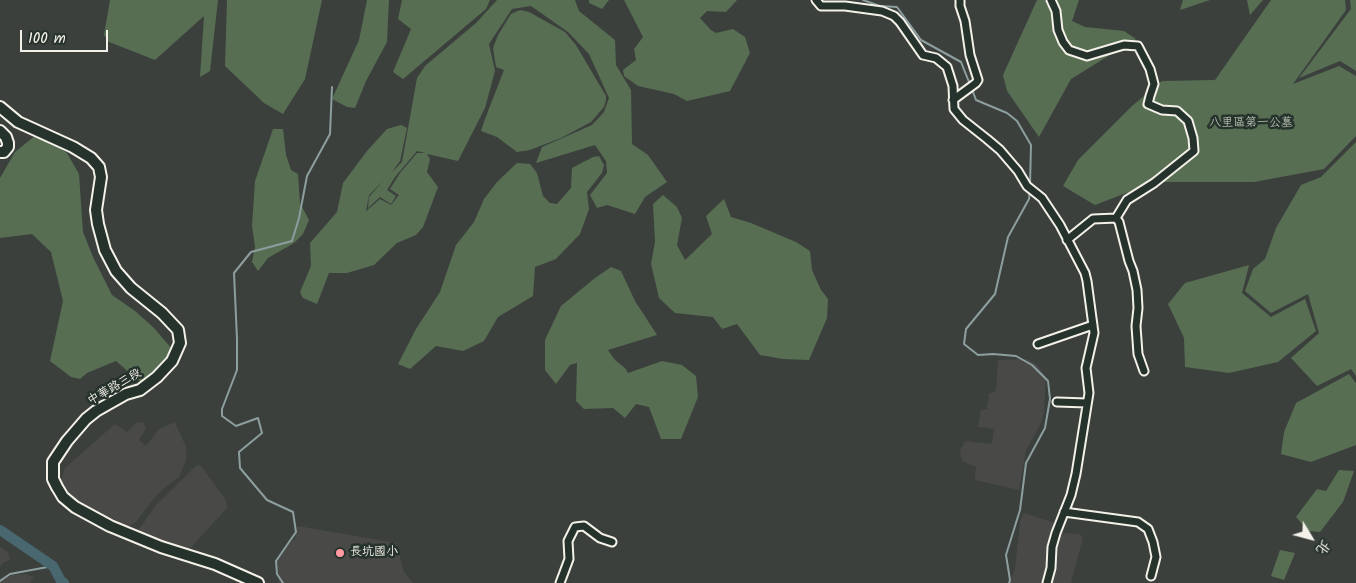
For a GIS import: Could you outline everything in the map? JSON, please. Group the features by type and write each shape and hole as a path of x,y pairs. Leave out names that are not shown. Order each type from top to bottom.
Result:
{"main road":[{"name":"中華路三段","path":"0,107 18,122 73,147 91,158 99,167 100,177 96,210 105,250 116,271 131,288 162,313 178,330 180,343 172,361 157,377 140,390 126,394 96,411 67,441 53,462 53,479 56,487 63,497 75,507 110,526 162,547 215,564 258,583"},
{"path":"0,131 6,137 8,143 8,147 4,152 0,152"}],"street":[{"path":"816,0 822,6 845,6 882,11 894,16 922,55 936,58 947,67 953,86 954,109 963,120 1000,150 1030,188 1042,198 1060,225 1085,273 1088,281 1094,332 1086,368 1089,384 1087,404 1076,474 1071,495 1052,547 1051,568 1047,583"},
{"path":"953,100 978,80 970,55 960,0"},
{"path":"1051,0 1056,11 1058,30 1062,42 1069,50 1087,56 1124,46 1138,46 1150,69 1154,84 1148,104 1162,110 1177,111 1188,121 1193,138 1194,151 1154,183 1127,200 1116,218"},
{"path":"1068,240 1093,219 1116,218"},
{"path":"1116,218 1119,222 1129,261 1134,271 1138,308 1136,326 1138,354 1144,371"},
{"path":"1038,344 1093,325"},
{"path":"1057,402 1087,404"},
{"path":"1064,512 1138,522 1148,529 1156,557 1151,576"},
{"path":"560,583 569,559 568,541 574,527 584,526 600,538 612,542"}],"shaded area":[{"path":"1027,359 1037,365 1046,377 1044,411 1042,421 1026,451 1019,490 975,480 976,467 962,461 960,453 966,441 992,444 994,429 978,427 981,410 987,409 989,394 996,391 998,360"},
{"path":"143,422 146,429 139,440 146,446 159,429 175,422 186,447 186,460 179,477 163,489 136,522 129,526 79,509 62,488 61,480 65,468 115,424 127,432 136,423"},
{"path":"197,465 201,466 226,500 227,508 186,553 135,535 156,505"},
{"path":"1024,513 1055,523 1058,533 1080,534 1083,538 1072,583 1010,583 1015,569 1020,522"},
{"name":"長坑國小","path":"298,526 396,543 404,572 413,583 279,583 277,558 295,538"},
{"path":"0,547 8,552 10,560 3,563 0,567"},
{"path":"26,574 34,577 30,583 0,583 0,580 4,577"}],"green space":[{"path":"110,0 218,0 210,71 200,77 204,16 155,60 109,42 104,35"},
{"path":"227,0 322,0 305,79 283,114 264,103 225,66"},
{"path":"367,0 389,0 387,42 366,81 355,108 347,107 332,99 359,40"},
{"path":"402,0 490,0 486,9 403,79 393,72 411,29 398,19"},
{"path":"497,0 575,0 579,11 615,40 616,65 631,90 632,144 648,155 667,182 645,197 635,214 607,205 597,208 590,195 607,173 606,161 595,145 536,163 542,147 592,125 604,112 609,98 589,54 568,32 531,6 512,9 489,44 495,71 485,108 458,161 427,154 430,159 427,172 438,187 423,227 416,235 397,243 374,265 347,273 329,273 317,304 303,298 300,292 311,266 310,243 337,212 343,183 367,151 387,129 401,125 407,128 400,161 392,172 402,162 417,78 425,66 476,23","holes":["417,151 425,153 417,153 400,173 390,189 399,195 391,205 380,199 366,211 369,195 384,180 369,197 368,208 380,197 391,204 396,196 387,190 395,177"]},
{"path":"589,0 609,0 602,9 589,3"},
{"path":"624,0 737,0 726,12 707,11 700,18 716,33 733,29 745,37 750,53 730,91 687,101 674,94 638,86 624,76 623,70 636,60 634,49 643,37"},
{"path":"1037,0 1079,0 1072,21 1085,27 1124,31 1136,39 1071,79 1039,137 1007,91 1003,75"},
{"path":"1183,0 1210,0 1180,10"},
{"path":"1247,0 1263,0 1250,15"},
{"name":"八里區第一公墓","path":"1271,0 1345,0 1346,10 1293,84 1339,66 1356,76 1356,136 1324,169 1254,182 1155,182 1095,205 1063,186 1078,160 1132,106 1162,81 1215,80"},
{"path":"1350,0 1356,0 1356,71 1340,61 1299,78 1351,9"},
{"path":"520,10 529,12 565,32 576,45 606,96 606,100 604,107 591,122 561,138 530,150 517,152 497,137 481,131 504,70 496,67 493,48 498,35 511,14"},
{"path":"273,129 283,129 286,155 291,170 298,174 300,203 309,220 303,234 294,243 268,258 258,271 252,262 255,247 252,226 255,181"},
{"path":"36,135 67,153 79,174 83,232 112,295 135,311 153,327 173,350 158,372 143,382 140,382 116,361 87,373 80,379 71,377 50,361 63,301 51,252 32,234 0,238 0,178 15,152"},
{"path":"1356,142 1356,376 1351,369 1317,386 1291,358 1319,333 1308,294 1271,313 1245,291 1253,269 1265,259 1276,228 1301,185 1321,177"},
{"path":"599,156 604,165 602,173 587,192 589,209 580,234 556,259 535,267 533,296 498,317 484,341 463,351 436,346 410,369 398,364 416,329 440,292 456,245 474,222 484,199 497,182 517,163 530,164 537,173 543,196 550,203 557,204 571,188 572,168 593,157"},
{"path":"663,195 677,207 682,218 677,245 685,260 712,234 706,216 724,199 731,217 751,223 796,242 810,251 812,270 821,290 828,299 827,318 809,360 783,359 760,355 737,324 722,329 713,317 675,313 659,298 651,264 655,242 653,204"},
{"path":"1249,265 1242,293 1271,317 1305,299 1316,331 1278,362 1229,373 1185,367 1184,338 1168,304 1185,283"},
{"path":"611,267 621,271 635,301 657,335 608,350 615,360 628,373 662,361 682,365 696,376 698,397 681,439 661,439 649,407 636,404 625,418 613,408 584,409 576,401 577,363 570,365 556,384 545,370 545,340 561,306"},
{"path":"1349,374 1356,383 1356,445 1311,462 1281,454 1284,432 1296,403"},
{"path":"1339,470 1354,471 1343,502 1320,532 1308,531 1296,517 1317,489 1326,491"},
{"path":"1280,550 1295,553 1284,580 1271,576"}],"waterway":[{"path":"863,0 880,6 897,7 921,40 961,62 969,82"},
{"path":"283,583 277,574 276,561 296,532 293,512 267,500 240,468 239,452 262,433 258,418 236,426 222,416 222,409 237,370 234,273 251,252 292,241 299,218 307,176 330,134 332,87"},
{"path":"973,92 976,100 1007,113 1017,121 1031,145 1030,185"},
{"path":"1009,583 1006,555 1020,510 1026,463 1045,428 1050,399 1048,381 1032,365 1016,356 978,355 964,344 966,329 995,294 1008,237 1029,199 1030,190"},
{"path":"0,530 53,566 64,583"},
{"path":"0,581 10,574 53,566"}],"place":[{"name":"長坑國小","path":"340,553"}]}
